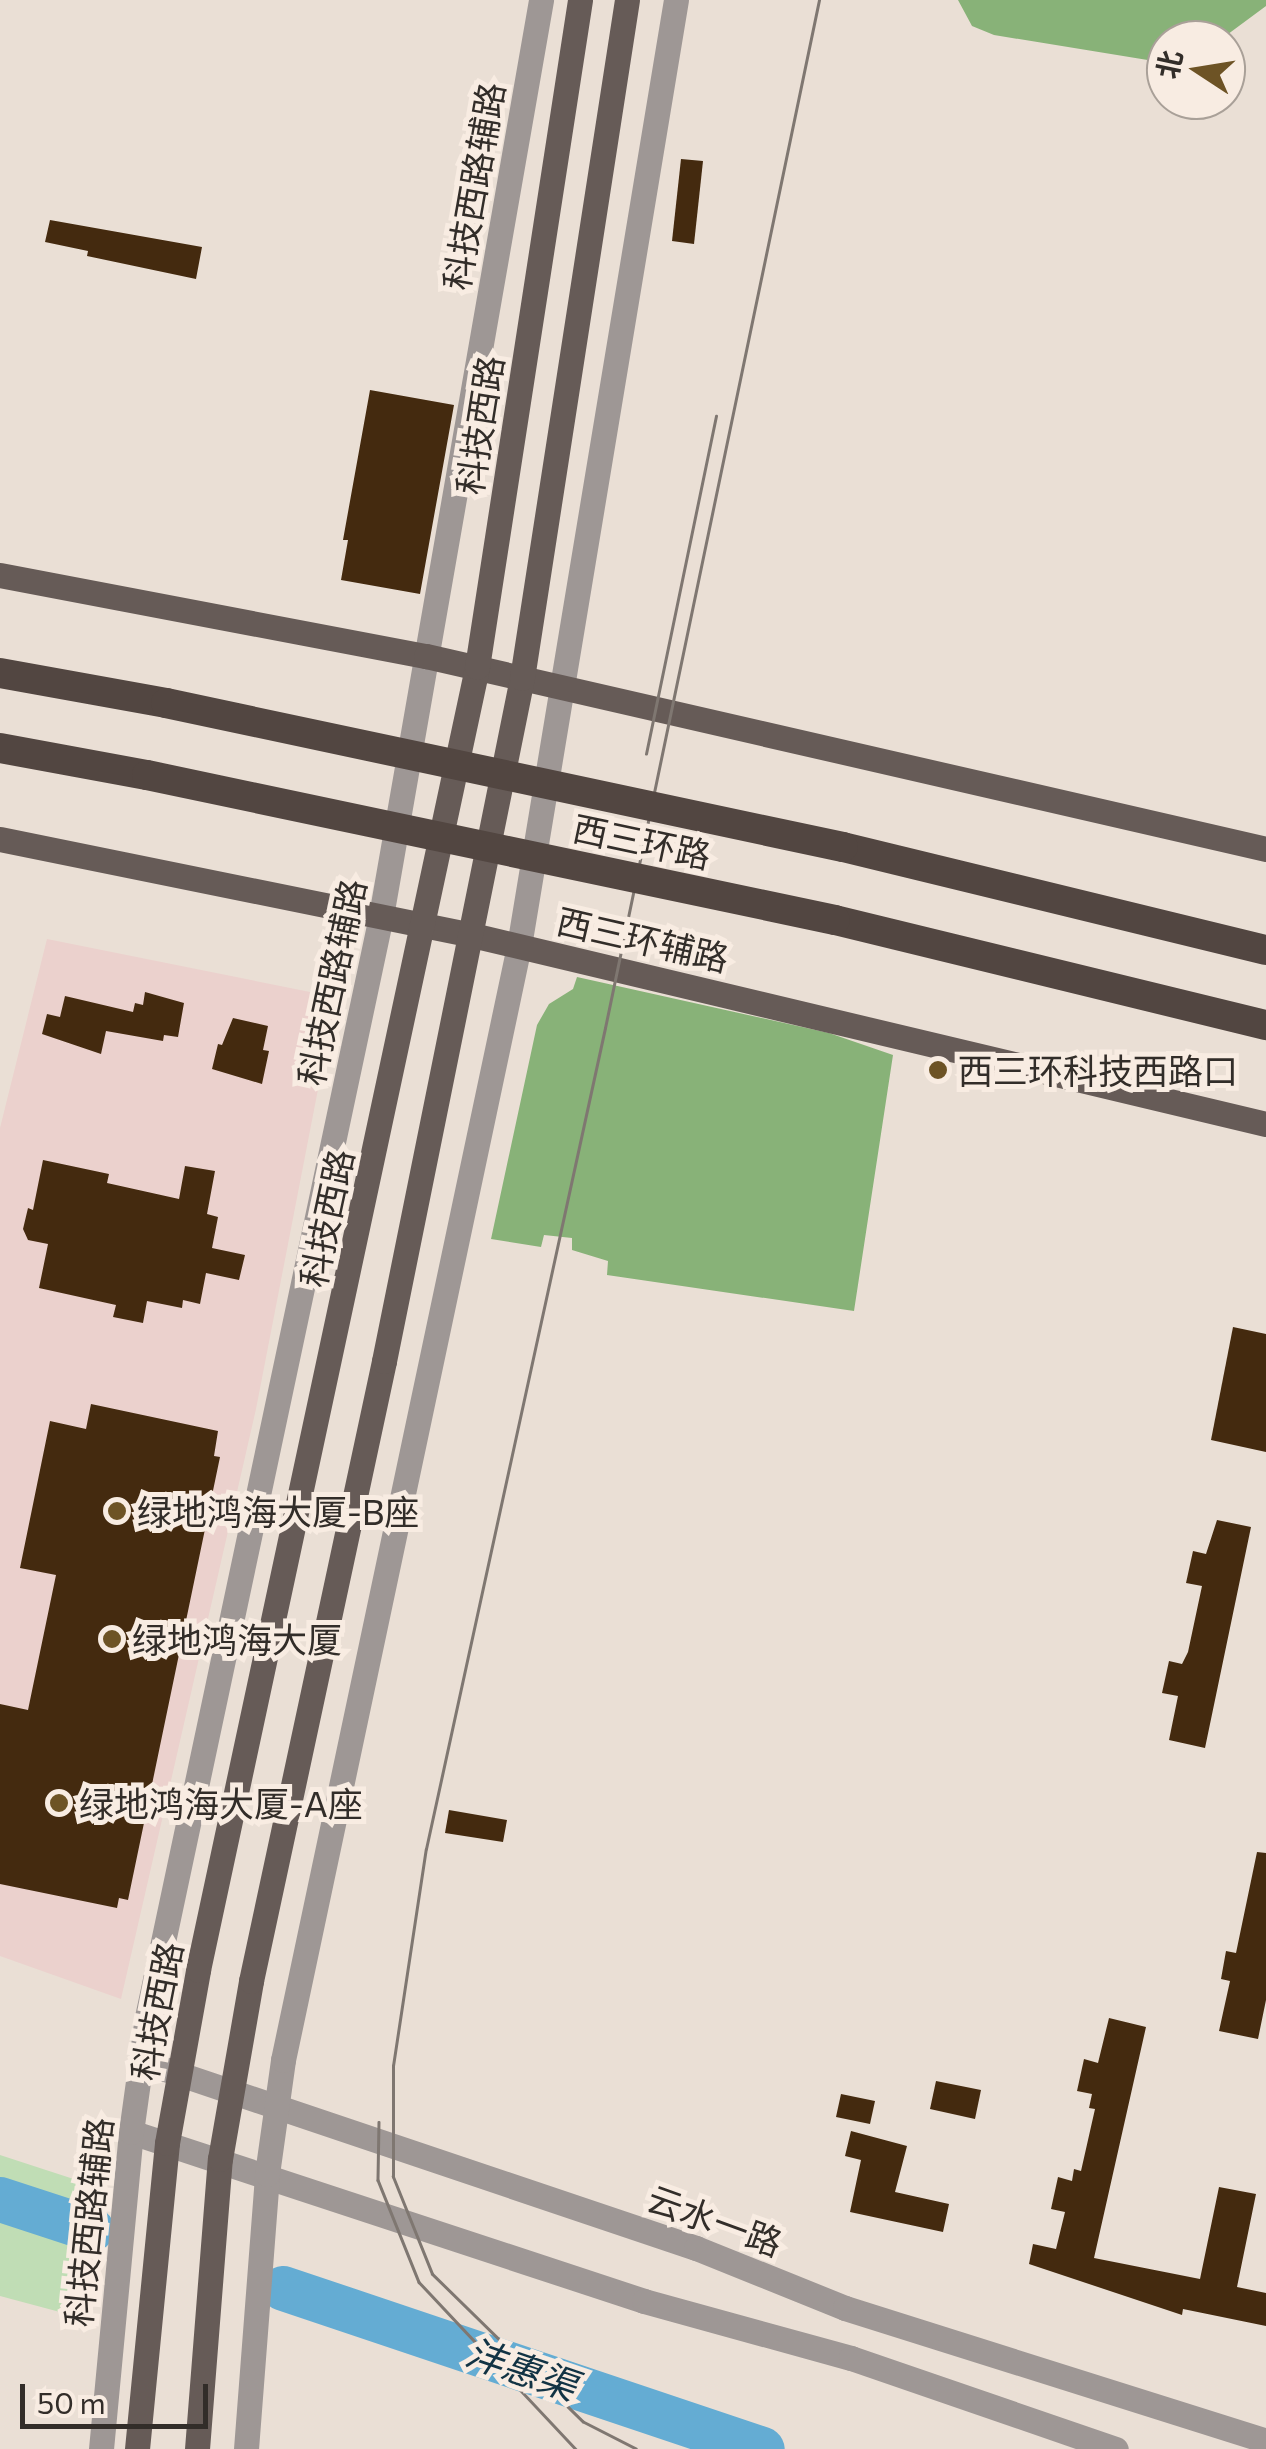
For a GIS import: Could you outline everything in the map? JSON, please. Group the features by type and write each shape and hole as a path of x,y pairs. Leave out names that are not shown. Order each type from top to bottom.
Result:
{"highway":[{"name":"西三环路","path":"0,673 166,703 844,847 1266,950"},
{"name":"西三环路","path":"0,748 147,775 835,920 1266,1025"}],"main road":[{"name":"科技西路","path":"137,2449 166,2143 477,668 580,0"},
{"path":"197,2449 220,2160 255,1962 472,935 522,678 627,0"},
{"path":"0,575 426,656 1266,850"},
{"name":"西三环辅路","path":"0,840 472,935 1266,1124"}],"street":[{"name":"科技西路辅路","path":"101,2449 141,2062 382,916 542,0"},
{"path":"246,2449 267,2174 276,2106 519,946 676,0"},
{"name":"云水一路","path":"141,2062 696,2248 845,2308 1266,2442"},
{"path":"131,2132 644,2301 851,2358 1116,2449"}],"shaded area":[{"path":"47,939 315,993 333,1012 256,1409 121,1999 0,1956 0,1128"}],"green space":[{"path":"958,0 1266,0 1266,6 1246,21 1146,20 1146,60 994,35 972,26"},
{"path":"577,977 829,1033 893,1055 854,1311 607,1275 608,1261 572,1250 572,1238 544,1235 541,1247 491,1239 537,1025 549,1004 573,989"},
{"path":"0,2155 95,2186 86,2319 0,2296"}],"building":[{"path":"681,159 703,161 694,244 672,241"},
{"path":"50,220 202,247 196,279 87,256 88,251 45,242"},
{"path":"370,390 454,405 420,594 341,580 348,540 343,540"},
{"path":"145,992 184,1003 178,1037 164,1035 163,1041 106,1031 101,1054 42,1034 47,1014 60,1017 65,996 133,1012 135,1003 143,1005"},
{"path":"233,1018 268,1026 263,1050 269,1051 262,1084 212,1069 218,1044 222,1045"},
{"path":"43,1160 109,1174 107,1183 179,1199 185,1166 215,1171 207,1214 218,1217 212,1248 245,1255 239,1280 206,1273 200,1304 183,1300 182,1308 147,1301 143,1323 113,1317 116,1305 39,1288 48,1244 28,1240 23,1229 28,1208 33,1210"},
{"path":"1233,1327 1266,1334 1266,1452 1211,1440"},
{"name":"绿地鸿海大厦","path":"91,1404 218,1431 214,1456 220,1457 128,1900 119,1898 117,1908 0,1884 0,1704 28,1710 56,1575 20,1568 50,1421 86,1429"},
{"path":"1217,1520 1251,1527 1205,1748 1169,1740 1178,1696 1162,1693 1169,1661 1182,1664 1188,1652 1202,1586 1186,1583 1193,1551 1206,1554"},
{"path":"449,1810 507,1820 503,1842 445,1833"},
{"path":"1257,1852 1266,1853 1266,2000 1258,2039 1219,2031 1230,1981 1221,1979 1226,1951 1236,1953"},
{"path":"1109,2018 1146,2027 1094,2258 1200,2279 1219,2187 1256,2194 1237,2287 1266,2293 1266,2326 1183,2309 1182,2315 1029,2264 1033,2244 1056,2249 1065,2212 1051,2209 1058,2177 1072,2181 1074,2169 1081,2171 1095,2109 1089,2108 1092,2094 1077,2091 1084,2059 1098,2063"},
{"path":"936,2081 981,2090 975,2119 930,2109"},
{"path":"841,2094 875,2101 870,2124 836,2117"},
{"path":"851,2131 907,2146 895,2192 949,2204 943,2232 850,2212 861,2160 845,2156"}],"waterway":[{"name":"沣惠渠","path":"0,2199 91,2229"},
{"name":"沣惠渠","path":"283,2288 762,2449"}],"tram line":[{"path":"636,2449 583,2422 432,2274 393,2177 393,2066 426,1849 605,1028 819,0"},
{"path":"646,754 716,416"},
{"path":"379,2122 378,2180 419,2282 576,2449"}],"place":[{"name":"西三环科技西路口","path":"938,1070"},
{"name":"绿地鸿海大厦-B座","path":"117,1511"},
{"name":"绿地鸿海大厦","path":"112,1639"},
{"name":"绿地鸿海大厦-A座","path":"59,1803"}]}
